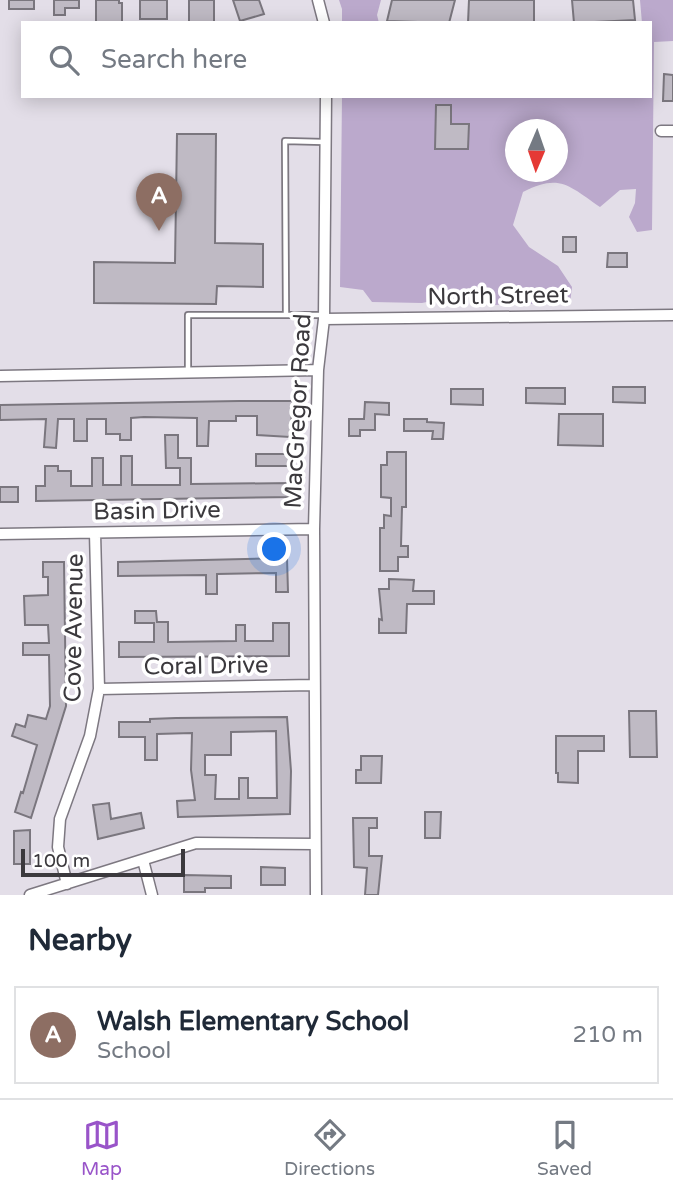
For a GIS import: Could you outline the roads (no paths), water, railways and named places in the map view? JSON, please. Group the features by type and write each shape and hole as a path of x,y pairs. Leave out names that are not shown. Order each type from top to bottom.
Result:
{"street":[{"path":"318,0 323,21"},
{"name":"MacGregor Road","path":"316,895 314,529 318,370 324,317 326,98"},
{"path":"661,131 673,131"},
{"name":"North Street","path":"324,317 673,315"},
{"path":"0,376 318,370"},
{"name":"Basin Drive","path":"0,534 314,529"},
{"name":"Cove Avenue","path":"67,884 58,847 60,819 90,736 99,689 95,533"},
{"name":"Coral Drive","path":"99,689 314,685"},
{"path":"30,895 196,843 315,844"},
{"path":"143,860 152,895"}],"lane":[{"path":"286,315 285,141 325,142"},
{"path":"188,372 188,315 324,317"}],"place":[{"name":"Walsh Elementary School","path":"159,231"}]}
